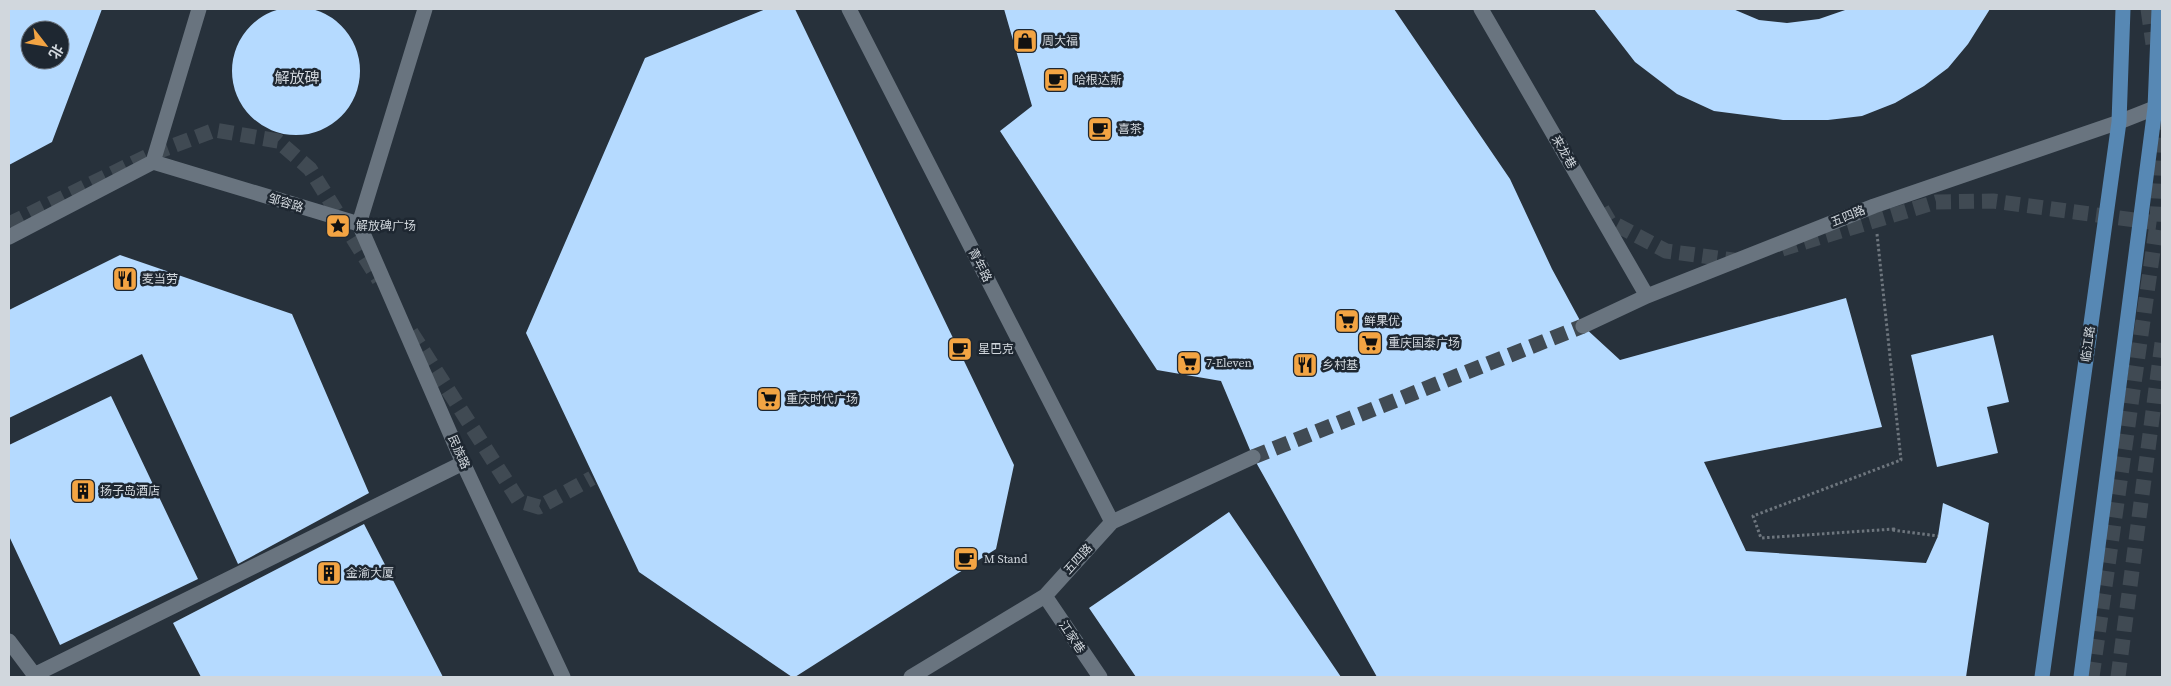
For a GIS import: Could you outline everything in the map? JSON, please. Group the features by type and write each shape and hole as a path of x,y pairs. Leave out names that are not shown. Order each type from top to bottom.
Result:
{"main road":[{"name":"临江路","path":"2042,677 2119,122 2123,9"},
{"path":"2081,677 2159,107 2159,9"}],"street":[{"path":"9,237 152,162 199,9"},
{"path":"359,224 425,9"},
{"name":"青年路","path":"849,9 1112,522"},
{"name":"来龙巷","path":"1481,9 1646,296"},
{"name":"五四路","path":"1583,326 1646,296 1874,206 2159,107"},
{"name":"邹容路","path":"152,162 359,224"},
{"name":"民族路","path":"359,224 463,462 563,677"},
{"name":"五四路","path":"911,677 1045,596 1112,522 1253,457"},
{"path":"9,640 35,676 463,462"},
{"name":"江家巷","path":"1045,596 1100,677"}],"path":[{"path":"1874,206 1901,460 1753,516 1761,538 1894,529 1892,530 1938,536"}],"building":[{"path":"296,7 320,12 341,26 355,47 360,71 355,95 341,116 320,130 296,135 272,130 251,116 237,95 232,71 237,47 251,26 272,12"},
{"path":"9,9 102,9 52,142 9,165"},
{"name":"重庆时代广场","path":"766,9 795,9 1014,465 996,549 795,677 792,677 639,572 526,333 645,58"},
{"name":"重庆国泰广场","path":"1004,9 1394,9 1510,179 1552,269 1583,326 1620,360 1846,298 1882,427 1704,462 1746,551 1926,563 1938,536 1943,503 1989,523 1966,677 1377,677 1253,457 1221,381 1157,370 1000,131 1032,106"},
{"path":"1594,9 1733,9 1759,20 1787,23 1819,19 1848,9 1990,9 1968,44 1948,68 1924,86 1895,103 1862,116 1828,120 1783,120 1714,111 1677,94 1635,62"},
{"path":"120,255 292,314 369,493 238,564 142,354 9,418 9,310"},
{"path":"1993,335 2009,402 1987,407 1998,453 1937,467 1911,355"},
{"name":"扬子岛酒店","path":"111,396 198,579 60,645 9,536 9,445"},
{"path":"1229,512 1341,677 1136,677 1089,608"},
{"name":"金渝大厦","path":"364,524 443,677 201,677 173,623"}],"tunnel":[{"path":"2148,9 2153,44"},
{"path":"2092,677 2157,223 2162,112 2160,96"},
{"path":"9,224 154,153 215,130 278,141 310,169 379,280"},
{"path":"1782,249 1936,202 1993,201 2157,223"},
{"path":"1602,209 1609,221 1666,251 1741,261"},
{"path":"1253,457 1583,326"},
{"path":"411,332 519,501 539,507 592,478"},
{"path":"2118,677 2162,343"}],"place":[{"name":"周大福","path":"1025,41"},
{"name":"哈根达斯","path":"1056,80"},
{"name":"喜茶","path":"1100,129"},
{"name":"解放碑广场","path":"338,226"},
{"name":"麦当劳","path":"125,279"},
{"name":"鲜果优","path":"1347,321"},
{"name":"重庆国泰广场","path":"1370,343"},
{"name":"星巴克","path":"960,349"},
{"name":"7-Eleven","path":"1189,363"},
{"name":"乡村基","path":"1305,365"},
{"name":"重庆时代广场","path":"769,399"},
{"name":"扬子岛酒店","path":"83,491"},
{"name":"M Stand","path":"966,559"},
{"name":"金渝大厦","path":"329,573"}],"district":[{"name":"解放碑","path":"297,78"}]}
